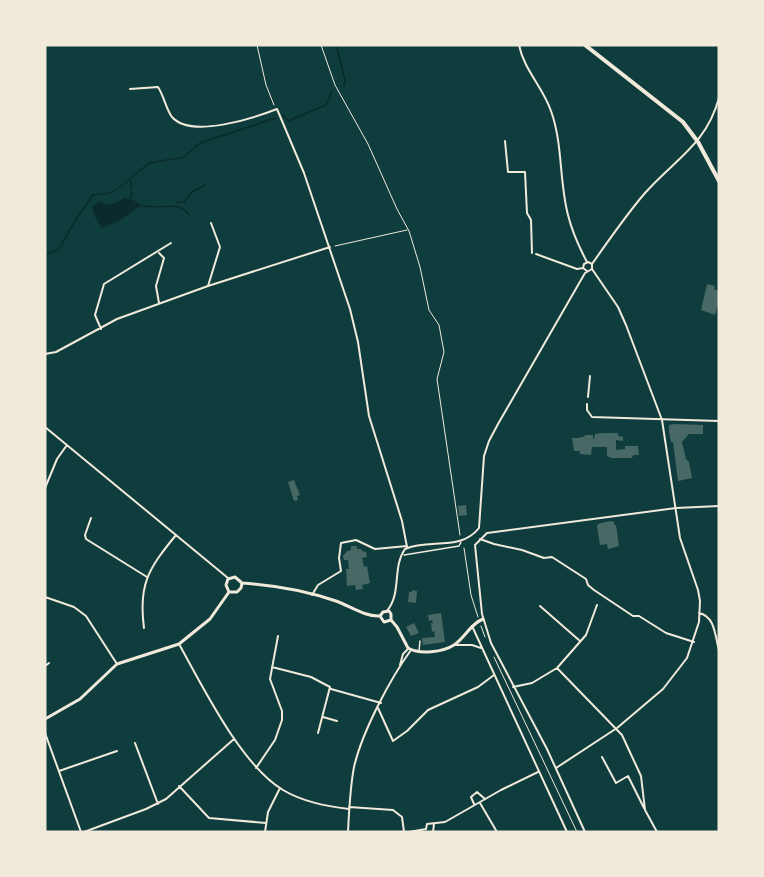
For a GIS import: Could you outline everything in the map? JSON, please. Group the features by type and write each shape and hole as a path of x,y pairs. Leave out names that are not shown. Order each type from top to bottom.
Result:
{"main road":[{"path":"585,45 675,115 698,142 719,181"}],"street":[{"path":"519,45 526,65 552,111 568,215 578,246 587,262 592,264"},
{"path":"130,89 158,87 171,115 181,124 196,127 251,118 277,109 300,163 350,309 358,342 369,416 402,520 407,547 399,562 393,601 387,611 380,616 371,615 312,594 242,583 235,577 228,579"},
{"path":"556,768 650,703 676,675 694,642 699,613 697,585 684,554 662,420 618,307 592,269 592,264 643,196 665,171 698,142 717,111 719,98"},
{"path":"505,141 508,172 525,172 527,213 531,220 532,253"},
{"path":"208,286 220,248 211,223"},
{"path":"101,328 94,315 104,284 171,243"},
{"path":"45,354 56,352 117,319 159,303 330,247"},
{"path":"159,252 164,258 156,286 159,303"},
{"path":"536,254 587,271"},
{"path":"583,268 587,262"},
{"path":"577,269 583,277"},
{"path":"312,594 318,585 341,571 339,558 341,543 356,540 375,549 462,541 468,539 478,528 484,456 489,441 583,277 587,271 592,269"},
{"path":"588,397 590,376"},
{"path":"587,404 587,410 592,417 719,421"},
{"path":"45,427 228,579"},
{"path":"45,488 57,459 67,445"},
{"path":"475,545 487,533 676,508 719,506"},
{"path":"91,518 85,535 86,539 147,577"},
{"path":"478,528 487,533"},
{"path":"144,628 142,596 147,577 159,555 176,535"},
{"path":"468,539 473,540 475,545 481,620 491,644 556,768 585,832"},
{"path":"480,539 522,549 544,558 552,557 586,579 588,585 594,590 633,616 639,616 666,633 694,642"},
{"path":"403,554 459,546 462,541"},
{"path":"228,579 226,585 230,592"},
{"path":"230,592 240,591 242,583"},
{"path":"45,719 80,699 117,664 179,644 210,619 230,592"},
{"path":"45,597 74,607 86,616 117,664"},
{"path":"513,687 532,683 557,668 588,631 597,605"},
{"path":"540,606 580,641"},
{"path":"387,611 391,614 390,620"},
{"path":"699,613 709,616 719,650"},
{"path":"380,616 384,622 390,620"},
{"path":"390,620 398,627 410,649 419,652 454,645 472,645 482,649"},
{"path":"454,645 481,620"},
{"path":"472,626 567,832"},
{"path":"256,768 275,740 282,720 282,711 270,683 278,636"},
{"path":"419,652 420,640"},
{"path":"179,644 234,739 256,768 280,788 321,806 394,810 402,817 404,832"},
{"path":"348,832 354,767 360,747 410,649"},
{"path":"45,666 49,663"},
{"path":"272,667 311,677 329,685 331,689 381,703"},
{"path":"557,668 617,728 641,776 645,810"},
{"path":"378,708 393,741 429,710 478,687 494,675"},
{"path":"318,733 331,689"},
{"path":"323,717 337,721"},
{"path":"45,733 82,832 158,804 234,739"},
{"path":"135,743 158,804"},
{"path":"59,771 117,750"},
{"path":"602,757 616,783 627,776 657,832"},
{"path":"409,832 426,831 427,824 445,822 538,772"},
{"path":"179,786 209,818 266,823"},
{"path":"265,832 268,812 280,788"},
{"path":"475,805 471,797 476,793 480,793 485,799"},
{"path":"480,802 496,832"},
{"path":"433,832 434,823"},
{"path":"95,828 97,832"}],"path":[{"path":"257,45 266,85 277,109"},
{"path":"321,45 335,85 368,144 409,231 420,267 429,310 439,326 444,352 437,379 455,506 471,595 489,645"},
{"path":"330,247 402,230 409,231"},
{"path":"493,656 577,832"}],"water":[{"path":"124,198 141,205 119,221 102,228 95,217 92,206 101,201 112,204"}],"building":[{"path":"707,284 715,286 714,289 719,291 715,315 701,310"},
{"path":"669,425 703,425 703,434 689,434 682,442 692,478 678,481 673,442 671,442 669,432"},
{"path":"618,433 618,436 623,437 623,441 616,440 616,450 625,449 625,446 638,446 639,455 631,458 611,458 607,456 607,447 592,447 591,455 574,451 572,438 593,435 594,439 595,434"},
{"path":"294,480 300,495 297,496 298,500 294,501 288,482"},
{"path":"466,505 467,515 459,516 458,506"},
{"path":"610,521 616,525 619,546 608,549 607,544 600,545 597,527 598,524"},
{"path":"351,546 357,546 357,549 366,552 367,557 362,558 364,567 367,566 370,583 362,585 363,589 356,590 355,585 347,586 348,560 344,560 343,556 351,550"},
{"path":"417,591 416,603 408,602 409,592"},
{"path":"441,613 445,642 423,645 422,638 435,637 434,631 432,632 431,623 433,623 432,620 429,621 428,615"},
{"path":"414,623 419,633 411,636 406,627"}],"waterway":[{"path":"336,45 345,80 344,86"},
{"path":"283,115 288,121 326,105 332,91"},
{"path":"125,183 149,163 184,157 200,143 276,118"},
{"path":"131,181 131,189"},
{"path":"45,255 59,249 93,195 111,193 123,185"},
{"path":"177,202 184,202 192,192 205,185"},
{"path":"130,200 132,192"},
{"path":"140,205 174,206 185,210 189,215"}]}
